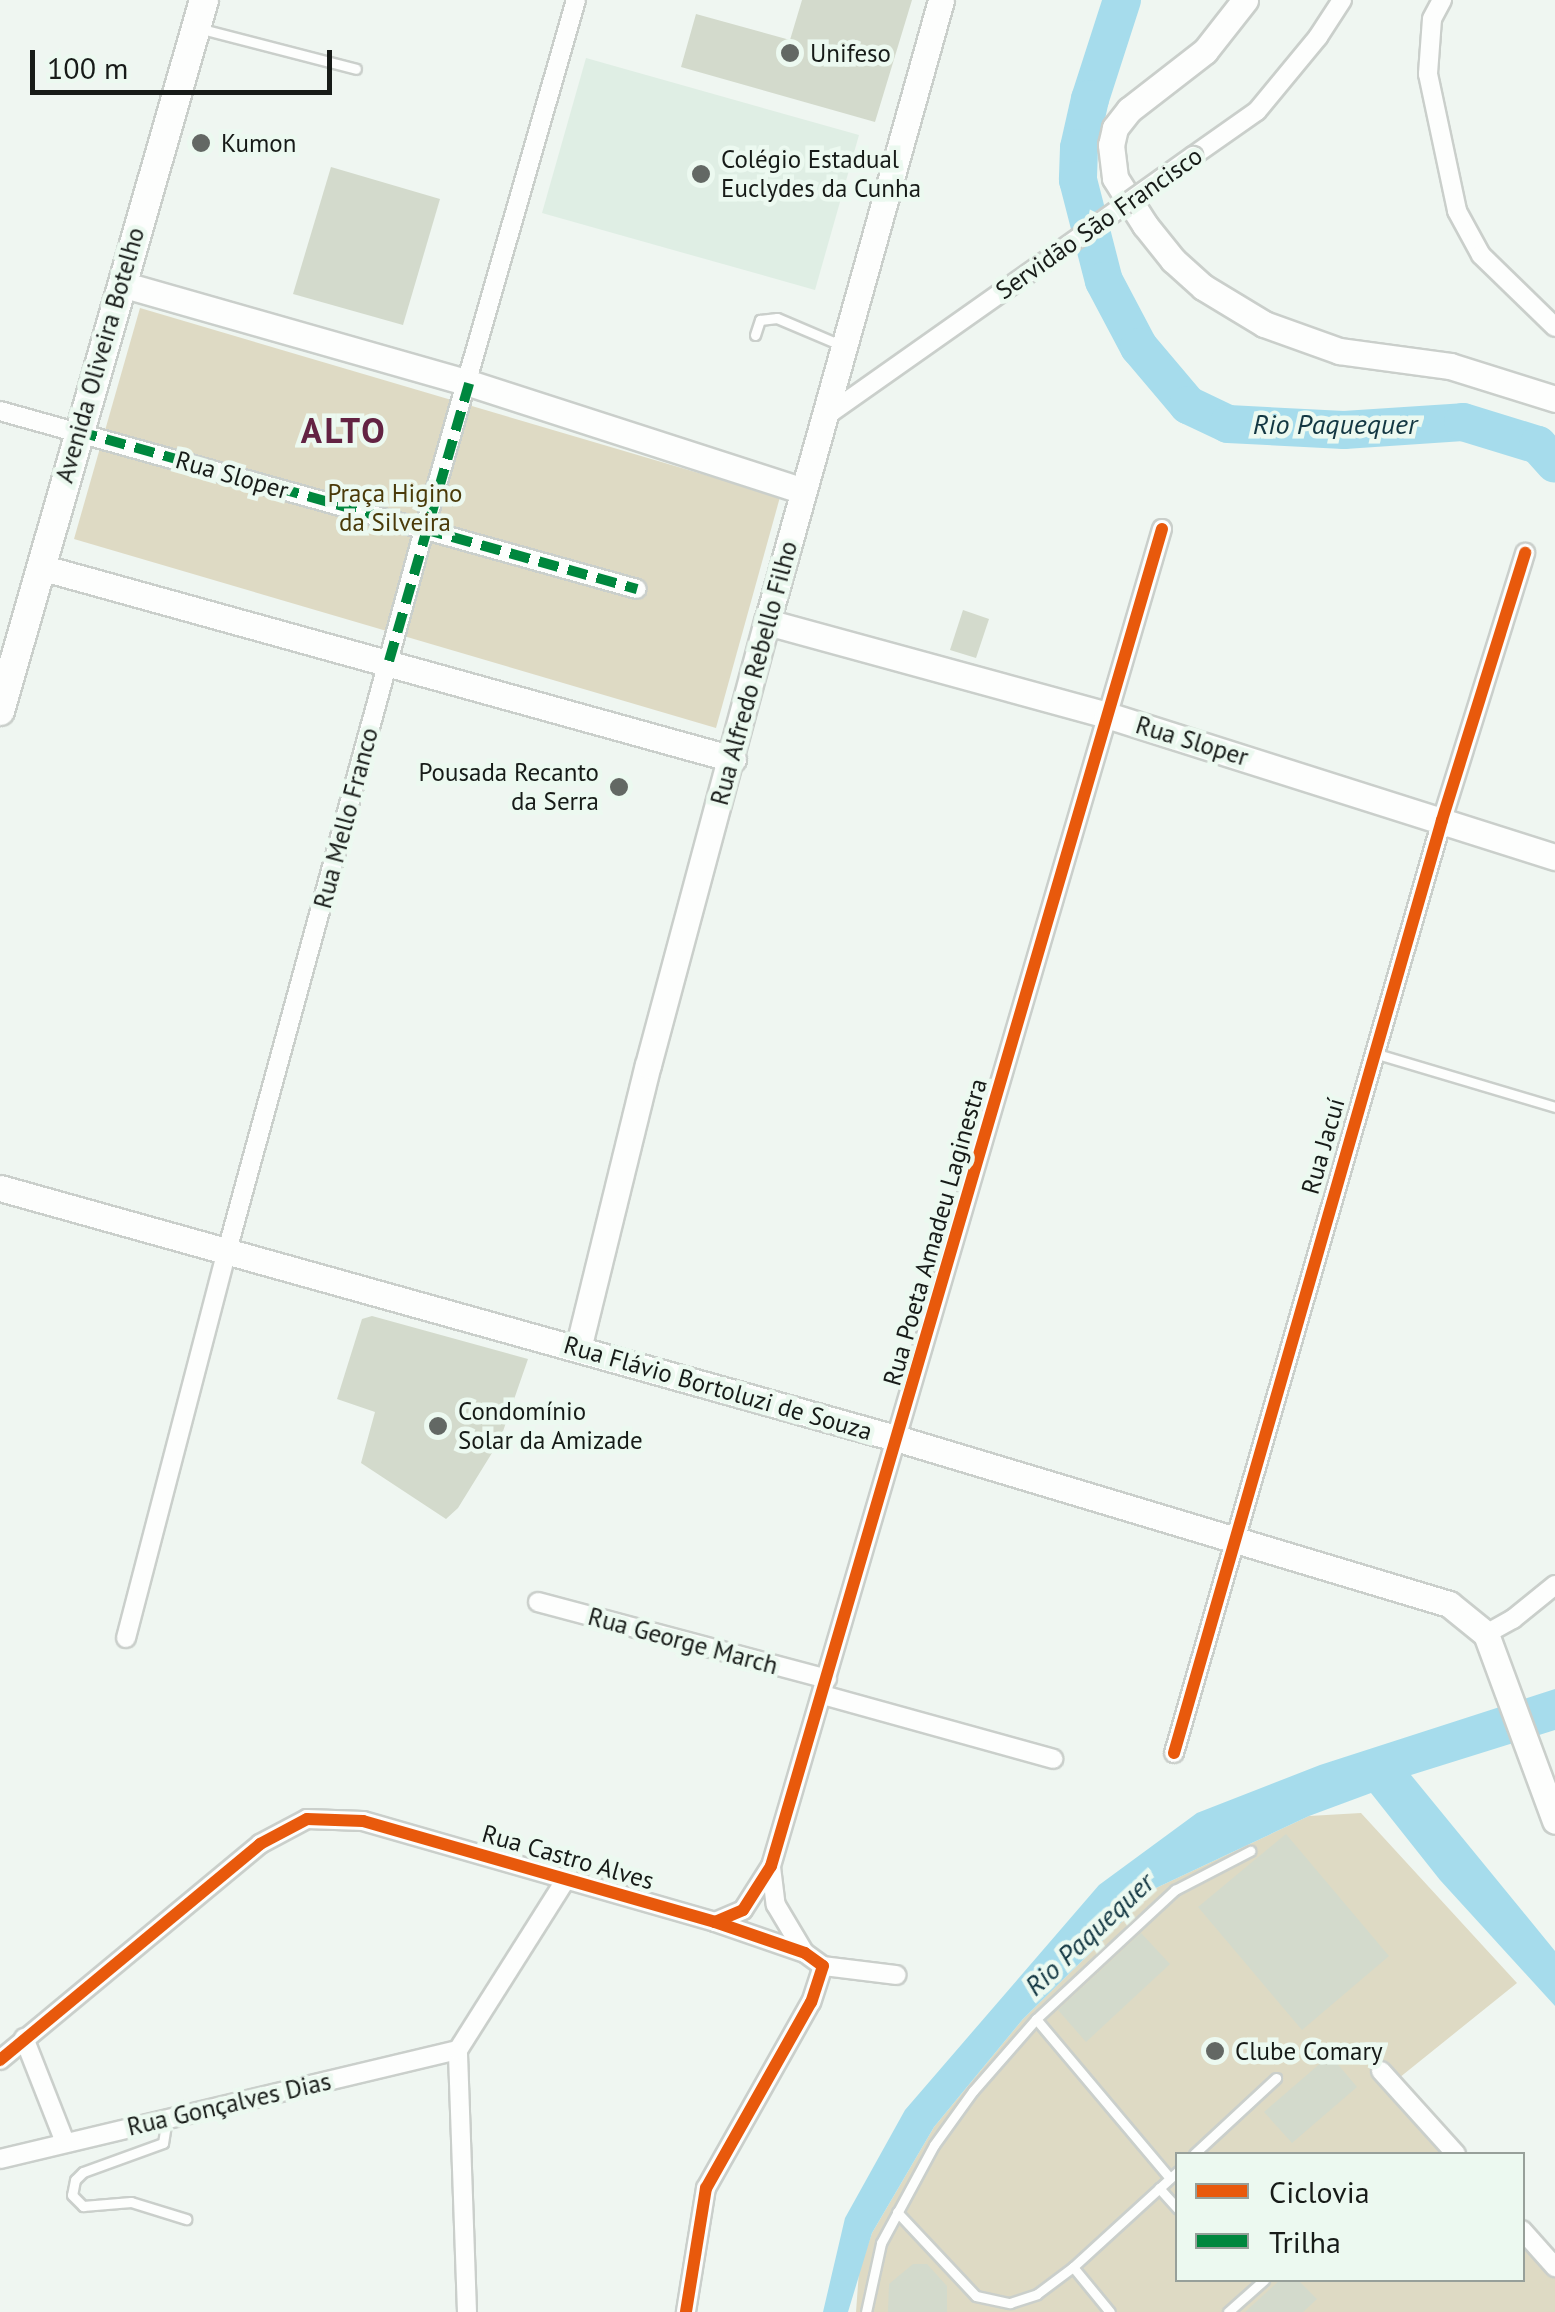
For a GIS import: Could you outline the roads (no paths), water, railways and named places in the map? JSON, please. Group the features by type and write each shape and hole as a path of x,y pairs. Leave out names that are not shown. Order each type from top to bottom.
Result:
{"main road":[{"name":"Avenida Oliveira Botelho","path":"0,711 76,431 200,14"}],"street":[{"name":"Rua Mello Franco","path":"126,1638 226,1251 424,530 576,0"},
{"name":"Rua Alfredo Rebello Filho","path":"578,1349 648,1065 767,622 941,0"},
{"path":"1245,0 1205,50 1129,110 1115,128 1111,145 1115,178 1172,260 1203,287 1264,324 1339,351 1450,366 1555,398"},
{"name":"Servidão São Francisco","path":"826,416 1257,111 1318,38 1342,0"},
{"path":"1442,0 1432,19 1428,74 1439,143 1456,210 1481,255 1555,327"},
{"path":"120,284 469,383 803,492"},
{"name":"Rua Sloper","path":"0,411 637,589"},
{"name":"Rua Poeta Amadeu Laginestra","path":"715,1922 743,1910 772,1866 1162,529"},
{"name":"Rua Jacuí","path":"1174,1753 1442,820 1525,553"},
{"path":"40,567 733,759"},
{"name":"Rua Sloper","path":"767,622 1106,715 1555,857"},
{"name":"Rua Flávio Bortoluzi de Souza","path":"0,1188 898,1439 1449,1604 1486,1634 1530,1750 1547,1774 1555,1821"},
{"path":"1486,1634 1513,1620 1555,1584"},
{"name":"Rua George March","path":"538,1602 1052,1758"},
{"name":"Rua Castro Alves","path":"0,2060 260,1844 288,1825 307,1819 363,1821 715,1922 805,1954 822,1966"},
{"name":"Rua Poeta Amadeu Laginestra","path":"772,1866 776,1905 805,1954"},
{"path":"460,2310 458,2050 564,1881"},
{"path":"686,2312 706,2188 802,2024 822,1966 896,1975"},
{"path":"24,2038 65,2142"},
{"name":"Rua Gonçalves Dias","path":"0,2159 458,2050"},
{"path":"1381,2071 1454,2152"},
{"path":"1525,2233 1555,2267"}],"lane":[{"path":"200,14 356,69"},
{"path":"755,335 760,320 777,318 845,347"},
{"path":"1374,1054 1555,1108"},
{"path":"866,2312 881,2243 956,2112 1036,2019 1175,1890 1250,1850"},
{"path":"897,2212 932,2254 976,2296 990,2302 1010,2303 1037,2294 1073,2267 1174,2174 1036,2019"},
{"path":"1196,2152 1276,2078"},
{"path":"166,2118 163,2143 82,2172 75,2180 72,2195 83,2206 131,2202 186,2219"},
{"path":"1159,2188 1175,2206"},
{"path":"1073,2267 1110,2312"},
{"path":"1242,2282 1251,2292"},
{"path":"1228,2312 1262,2282"}],"water":[{"path":"1555,1689 1555,1730 1411,1775 1555,1951 1555,2006 1440,1880 1371,1793 1309,1816 1156,1888 1023,2019 934,2127 872,2233 848,2312 823,2312 845,2218 905,2110 1099,1885 1197,1813 1320,1765"}],"waterway":[{"name":"Rio Paquequer","path":"1122,0 1090,99 1079,148 1078,180 1104,281 1139,347 1188,405 1228,424 1344,430 1463,422 1538,445 1555,464"}],"place":[{"name":"Unifeso","path":"790,53"},
{"name":"Kumon","path":"201,143"},
{"name":"Colégio Estadual Euclydes da Cunha","path":"701,174"},
{"name":"Pousada Recanto da Serra","path":"619,787"},
{"name":"Condomínio Solar da Amizade","path":"438,1426"},
{"name":"Clube Comary","path":"1215,2051"}],"district":[{"name":"ALTO","path":"344,430"}],"park label":[{"name":"Praça Higino da Silveira","path":"395,508"}]}
